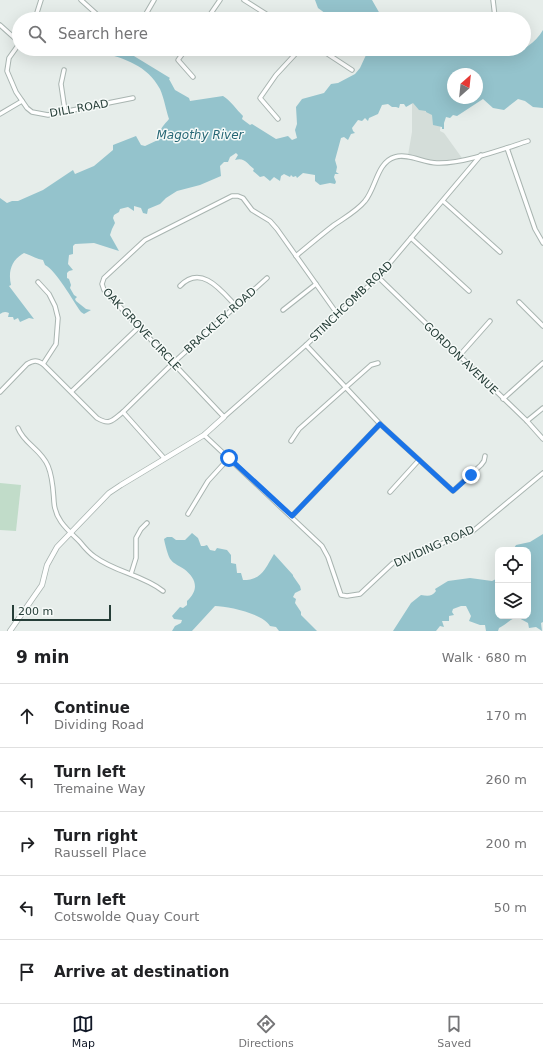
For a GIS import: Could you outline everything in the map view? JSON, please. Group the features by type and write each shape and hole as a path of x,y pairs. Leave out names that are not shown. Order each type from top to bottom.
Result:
{"street":[{"path":"37,12 41,0"},
{"path":"80,0 94,12"},
{"path":"147,12 154,0"},
{"path":"212,12 220,0"},
{"path":"244,0 263,12"},
{"path":"493,0 494,12"},
{"path":"0,25 12,36"},
{"name":"DILL ROAD","path":"12,54 9,58 7,69 12,85 27,108 36,114 48,115 134,98"},
{"path":"181,56 178,60 193,77"},
{"path":"278,119 260,98 276,75 294,56"},
{"path":"331,56 352,70"},
{"path":"64,70 61,84 65,111"},
{"path":"0,114 22,101"},
{"path":"296,256 334,225 352,213 365,201 374,188 382,166 396,156 405,156 435,164 450,163 528,141"},
{"path":"506,148 535,230 543,243"},
{"name":"STINCHCOMB ROAD","path":"224,416 306,345 378,277 481,155"},
{"name":"OAK GROVE CIRCLE","path":"224,416 104,290 102,284 104,278 145,240 232,196 238,196 243,198 252,210 270,221 338,315"},
{"path":"442,201 500,252"},
{"path":"411,238 469,291"},
{"name":"GORDON AVENUE","path":"378,277 543,439"},
{"path":"180,286 190,278 207,280 214,283 235,306"},
{"name":"BRACKLEY ROAD","path":"72,391 97,418 104,422 112,421 173,362 267,278"},
{"path":"38,282 49,294 55,306 58,318 56,344 43,364"},
{"path":"283,310 316,284"},
{"path":"519,302 543,326"},
{"path":"459,356 490,321"},
{"path":"0,392 27,364 37,360 72,391 139,327"},
{"path":"306,345 380,424 453,491 481,465 485,456"},
{"path":"291,441 299,429 371,364 378,363"},
{"path":"503,399 543,363"},
{"path":"526,421 543,408"},
{"path":"123,412 164,458"},
{"path":"10,631 42,585 46,567 57,547 109,493 204,434 224,416"},
{"path":"292,516 380,424"},
{"path":"18,428 20,436 42,455 48,465 54,488 56,512 64,526 93,556 104,563 156,585 163,591"},
{"name":"DIVIDING ROAD","path":"204,434 322,546 328,557 341,595 348,596 360,594 393,563 473,531 543,473"},
{"path":"188,514 208,482 229,458"},
{"path":"390,492 419,460"},
{"path":"131,574 136,558 136,538 141,529 147,523"}],"shaded area":[{"path":"445,80 440,131 444,133 462,158 435,162 408,155 412,132 412,91"}],"green space":[{"path":"0,483 21,485 16,531 0,530"}],"water":[{"path":"315,0 372,0 379,12 323,12 318,8"},
{"name":"Magothy River","path":"543,30 543,108 533,107 525,101 518,99 504,110 493,108 483,99 483,68 447,68 447,104 475,104 457,116 453,115 450,118 446,117 444,129 433,125 432,115 426,111 419,110 413,103 406,107 404,104 400,104 399,108 392,107 388,104 382,105 378,114 369,118 368,121 365,118 362,121 358,120 352,128 355,133 351,134 348,140 344,137 341,138 335,160 337,167 336,172 339,174 335,174 335,184 330,183 320,185 315,181 315,175 303,173 297,178 296,176 293,177 291,175 290,177 284,174 281,176 280,181 274,177 270,181 264,176 260,177 244,160 235,160 238,155 236,153 230,157 228,162 224,162 220,166 221,176 200,185 177,191 160,204 148,209 147,214 143,213 141,208 134,206 134,211 128,207 120,209 119,212 114,215 113,218 115,223 110,235 119,251 94,243 75,244 73,246 73,254 69,255 68,264 73,270 67,273 67,278 69,279 71,285 70,288 77,297 75,299 76,301 86,309 91,310 84,314 81,312 59,279 45,265 43,260 24,253 13,263 10,271 11,285 9,286 34,319 29,318 20,322 18,318 14,320 13,317 8,317 8,312 0,314 0,198 7,203 18,201 43,190 73,170 75,174 94,166 113,150 113,145 136,136 141,145 145,146 160,139 159,133 169,119 163,96 155,81 149,74 135,64 115,56 134,56 170,78 169,79 175,90 189,98 190,101 223,96 243,116 242,119 250,125 252,124 276,139 288,136 292,140 297,138 295,130 297,124 296,107 302,99 324,93 331,84 338,83 355,74 360,68 366,56 531,56 531,43"},
{"path":"192,533 198,538 201,546 207,545 210,550 215,551 217,548 227,550 231,555 231,563 236,564 237,573 241,573 243,580 259,576 274,554 293,575 300,586 301,590 295,593 293,597 296,599 295,603 301,612 301,615 317,631 279,631 276,627 270,626 261,618 253,614 228,607 215,606 192,631 172,631 175,626 181,623 182,620 174,619 172,616 180,607 183,608 187,605 187,601 195,589 195,585 192,577 170,558 164,539 167,537 172,537 176,540 185,540"},
{"path":"543,534 542,631 536,627 529,628 528,623 521,619 531,619 531,547 515,547 516,545 530,542"},
{"path":"470,578 492,581 495,580 495,619 512,619 499,628 498,631 486,631 485,625 480,625 469,621 471,616 466,606 461,606 453,609 452,612 454,615 449,616 449,621 442,621 444,627 440,626 436,631 393,631 411,603 421,595 427,596 433,594 436,591 435,589 448,581"}],"route":[{"path":"229,458 292,516 380,424 453,491 471,475"}]}
